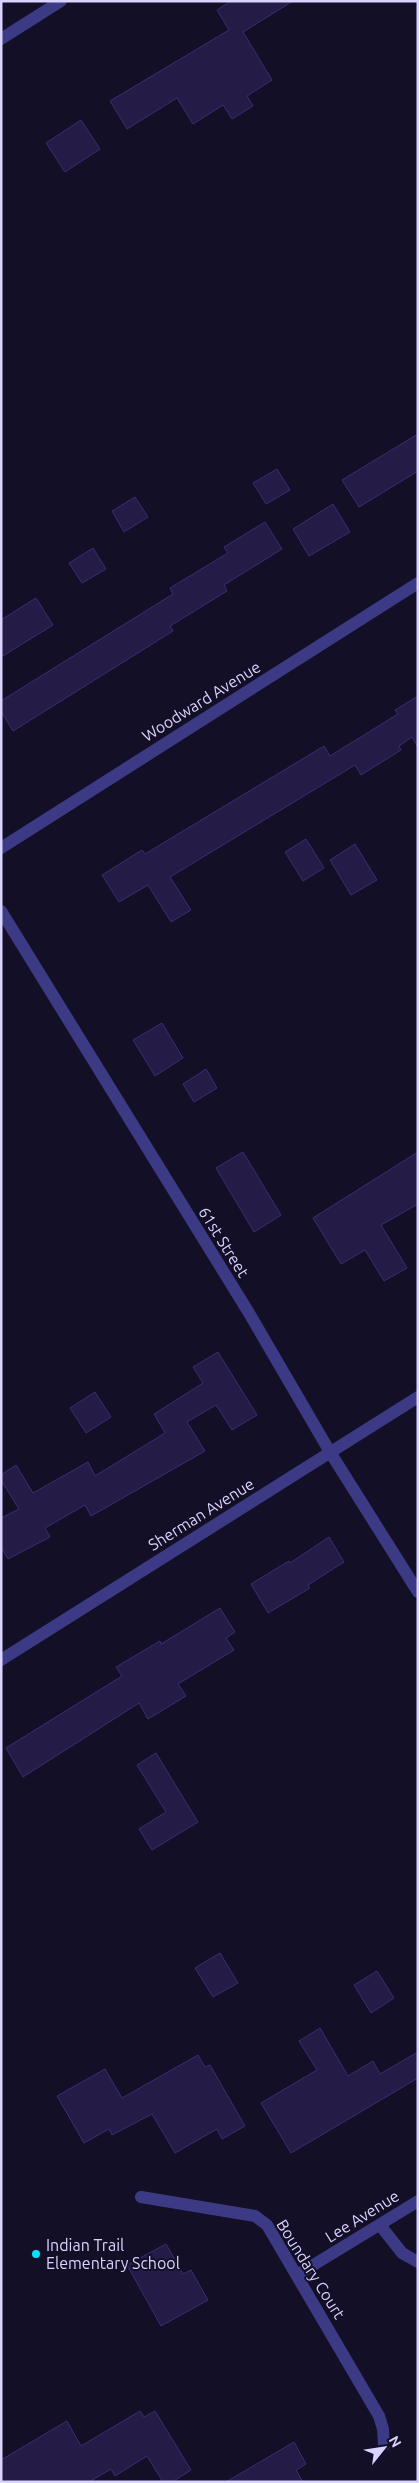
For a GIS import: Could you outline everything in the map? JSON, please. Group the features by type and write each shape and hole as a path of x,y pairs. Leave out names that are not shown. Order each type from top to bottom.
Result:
{"street":[{"path":"1,39 61,1"},
{"name":"Woodward Avenue","path":"1,848 418,583"},
{"name":"61st Street","path":"1,911 249,1313 330,1452 418,1592"},
{"name":"Sherman Avenue","path":"1,1660 418,1397"},
{"name":"Boundary Court","path":"141,2197 255,2216 267,2226 379,2416 383,2429 384,2445"},
{"name":"Lee Avenue","path":"297,2274 418,2201"},
{"path":"380,2225 402,2252 418,2262"}],"building":[{"path":"231,1 293,1 243,32 272,80 247,96 253,106 232,119 223,105 193,124 177,98 127,129 110,101 229,30 217,10"},
{"path":"81,120 100,149 65,172 46,143"},
{"path":"418,434 418,471 359,507 342,480"},
{"path":"277,469 290,490 266,504 253,483"},
{"path":"135,497 148,517 124,532 112,511"},
{"path":"333,504 350,532 309,556 293,529"},
{"path":"265,522 282,549 224,585 227,591 170,626 173,631 13,731 1,711 1,701 173,594 170,588 228,553 224,547"},
{"path":"93,548 106,569 82,583 69,563"},
{"path":"36,598 53,625 1,657 1,620"},
{"path":"418,696 418,747 412,737 399,746 401,750 361,775 355,765 170,877 191,910 171,922 148,885 119,902 102,875 142,850 145,854 324,746 330,756 398,714 395,710"},
{"path":"306,839 324,868 303,881 285,852"},
{"path":"355,844 377,880 351,895 330,860"},
{"path":"162,1023 183,1058 155,1076 133,1040"},
{"path":"206,1069 217,1088 194,1102 183,1084"},
{"path":"243,1152 281,1215 254,1232 216,1168"},
{"path":"418,1152 418,1204 381,1225 407,1268 384,1281 365,1250 341,1264 313,1218"},
{"path":"218,1352 257,1415 232,1430 216,1405 187,1422 205,1451 91,1516 85,1505 45,1528 50,1537 8,1559 1,1547 1,1518 19,1509 1,1480 1,1475 16,1465 33,1493 88,1462 95,1476 165,1433 154,1414 203,1383 193,1367"},
{"path":"95,1392 111,1417 86,1433 70,1408"},
{"path":"329,1537 344,1562 308,1585 310,1588 268,1613 251,1584 289,1561 290,1563"},
{"path":"220,1608 235,1632 226,1638 234,1650 178,1684 186,1696 148,1719 139,1703 23,1777 6,1748 122,1676 116,1667 160,1641 161,1644"},
{"path":"156,1753 198,1822 152,1850 139,1829 166,1812 137,1765"},
{"path":"220,1953 238,1983 213,1997 195,1968"},
{"path":"377,1971 394,1998 371,2013 354,1985"},
{"path":"320,2028 348,2076 373,2061 380,2074 418,2052 418,2078 291,2153 261,2103 317,2070 299,2041"},
{"path":"198,2055 205,2067 210,2065 245,2126 222,2139 217,2129 175,2153 152,2114 112,2135 109,2129 84,2143 57,2096 105,2069 122,2098"},
{"path":"166,2244 183,2274 191,2270 208,2300 161,2326 127,2265"},
{"path":"140,2411 144,2417 155,2411 191,2470 172,2482 163,2482 147,2456 115,2476 111,2469 89,2482 1,2482 1,2460 67,2421 81,2446"},
{"path":"294,2442 306,2464 296,2470 303,2482 226,2482"}],"place":[{"name":"Indian Trail Elementary School","path":"36,2254"}]}
